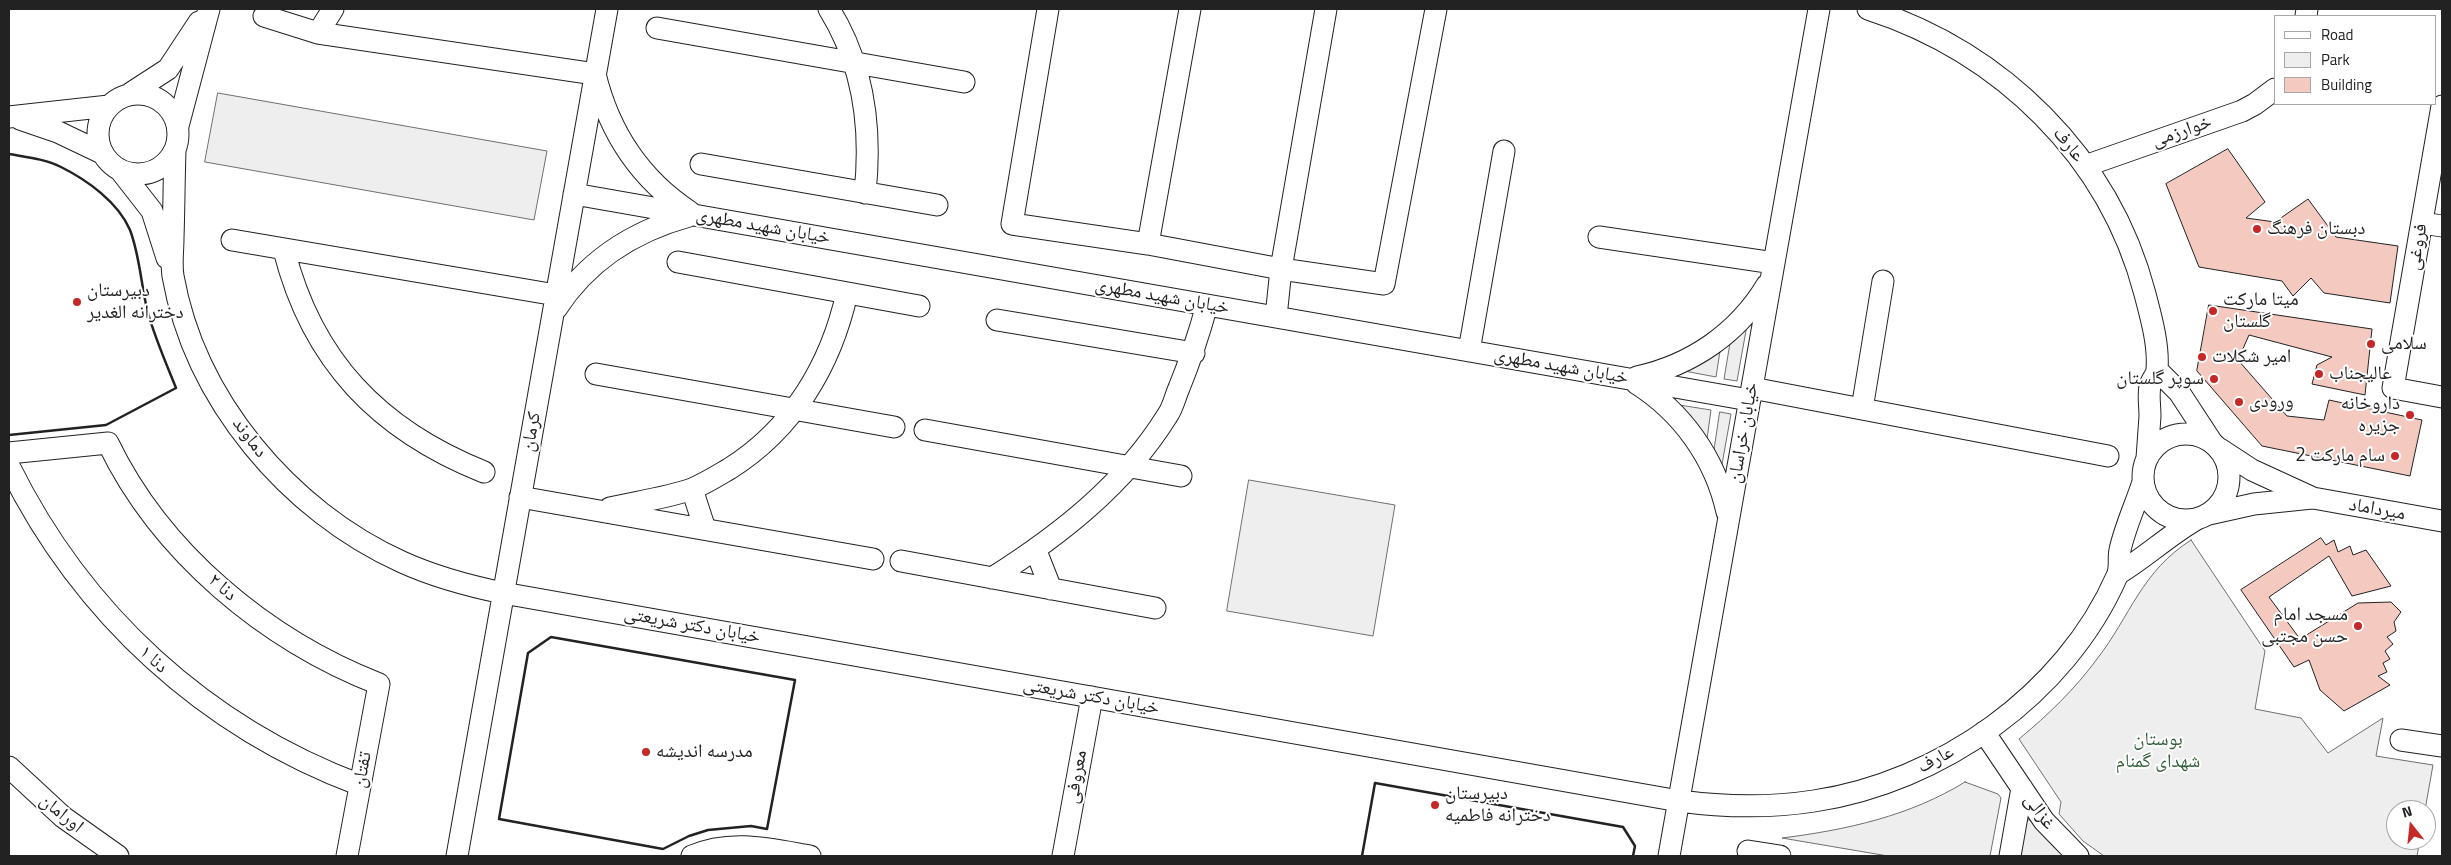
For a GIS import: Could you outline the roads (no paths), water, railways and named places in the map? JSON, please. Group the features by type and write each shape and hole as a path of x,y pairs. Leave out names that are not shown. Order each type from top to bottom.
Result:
{"street":[{"path":"131,94 168,69 208,9"},
{"path":"178,126 208,9"},
{"path":"318,33 333,9"},
{"name":"کرمان","path":"457,856 607,9"},
{"path":"829,9 855,63 862,88 867,122 868,166 865,192"},
{"path":"1048,9 1012,224 1148,244 1384,284 1436,9"},
{"path":"1148,244 1190,9"},
{"path":"1276,317 1281,268 1326,9"},
{"name":"خیابان خراسان","path":"1669,856 1819,9"},
{"name":"عارف","path":"1868,9 1921,29 1981,63 2035,106 2059,132 2085,166 2116,218 2130,249 2150,312 2157,370 2150,385 2147,458"},
{"path":"264,16 318,33 595,74 608,116 630,155 659,188 694,215"},
{"path":"657,28 964,82"},
{"name":"خوارزمی","path":"2085,166 2242,110 2256,104 2274,90"},
{"path":"144,93 156,97 166,104 174,114 178,126 179,139 175,151 168,162 152,172 132,174 120,170 110,163 102,153 98,141 98,128 101,116 119,98 131,94 144,93"},
{"path":"11,117 109,106"},
{"name":"فروغی","path":"2442,112 2432,224 2393,388 2442,397"},
{"path":"11,117 58,132 102,153"},
{"name":"دماوند","path":"175,151 172,275 191,338 219,395 242,432 288,484 341,528 402,562 467,585 503,593"},
{"path":"1470,351 1504,151"},
{"path":"701,164 937,205"},
{"path":"120,170 152,211 172,275"},
{"name":"خیابان شهید مطهری","path":"574,194 1629,379 1862,410 2108,456"},
{"path":"232,240 554,304 613,250 652,228 694,215"},
{"path":"1599,238 1772,272 1739,323 1711,346 1672,367 1629,379"},
{"path":"284,250 297,292 309,320 340,370 360,392 404,432 430,448 484,472"},
{"path":"678,262 919,306"},
{"path":"1862,410 1883,281"},
{"path":"600,510 692,489 730,468 759,447 795,409 823,366 834,342 847,293"},
{"path":"992,578 1036,551 1069,525 1130,467 1168,415 1194,353 1207,305"},
{"path":"997,320 1194,353"},
{"path":"2118,574 2143,559 2170,536 2203,516 2225,496 2229,484 2228,466 2216,445 2179,392 2157,370"},
{"path":"596,374 894,426"},
{"path":"1629,379 1666,405 1695,438 1713,469 1728,520"},
{"path":"925,430 1181,476"},
{"path":"2203,516 2185,520 2172,518 2161,512 2152,504 2143,482 2143,469 2154,447 2175,435 2188,433 2216,445"},
{"name":"دنا ۲","path":"9,453 108,443 132,485 155,517 207,575 236,601 300,646 379,684"},
{"name":"میرداماد","path":"2216,445 2252,470 2312,498 2442,521"},
{"name":"دنا ۱","path":"9,466 42,528 66,564 115,623 152,660 212,707 254,736 292,756 360,785"},
{"name":"عارف","path":"1678,801 1711,805 1771,806 1815,801 1848,794 1914,772 1946,756 1984,732 2030,695 2054,670 2096,615 2118,574 2120,550 2143,482"},
{"path":"692,489 705,529"},
{"path":"520,497 873,559"},
{"name":"میرداماد","path":"2203,516 2254,504 2312,498"},
{"path":"1036,551 1051,589"},
{"path":"901,560 1155,608"},
{"name":"خیابان دکتر شریعتی","path":"503,593 1678,801"},
{"name":"تفتان","path":"347,856 379,684"},
{"name":"معروفی","path":"1063,856 1092,697"},
{"name":"غزالی","path":"1984,732 2058,837 2078,856"},
{"path":"2401,740 2442,746"},
{"name":"اورامان","path":"9,767 64,817 118,856"},
{"name":"غزالی","path":"2010,856 2022,788"},
{"path":"692,856 712,849 748,846 810,856"},
{"path":"1748,850 1780,856"}],"place":[{"name":"دبستان فرهنگ","path":"2257,229"},
{"name":"دبیرستان دخترانه الغدیر","path":"77,302"},
{"name":"میتا مارکت گلستان","path":"2213,311"},
{"name":"سلامی","path":"2371,344"},
{"name":"امیر شکلات","path":"2202,357"},
{"name":"عالیجناب","path":"2319,374"},
{"name":"سوپر گلستان","path":"2214,379"},
{"name":"ورودی","path":"2239,402"},
{"name":"داروخانه جزیره","path":"2410,415"},
{"name":"سام مارکت 2","path":"2395,456"},
{"name":"مسجد امام حسن مجتبی","path":"2358,626"},
{"name":"مدرسه اندیشه","path":"646,752"},
{"name":"دبیرستان دخترانه فاطمیه","path":"1435,805"}],"park label":[{"name":"بوستان شهدای گمنام","path":"2158,751"}]}
